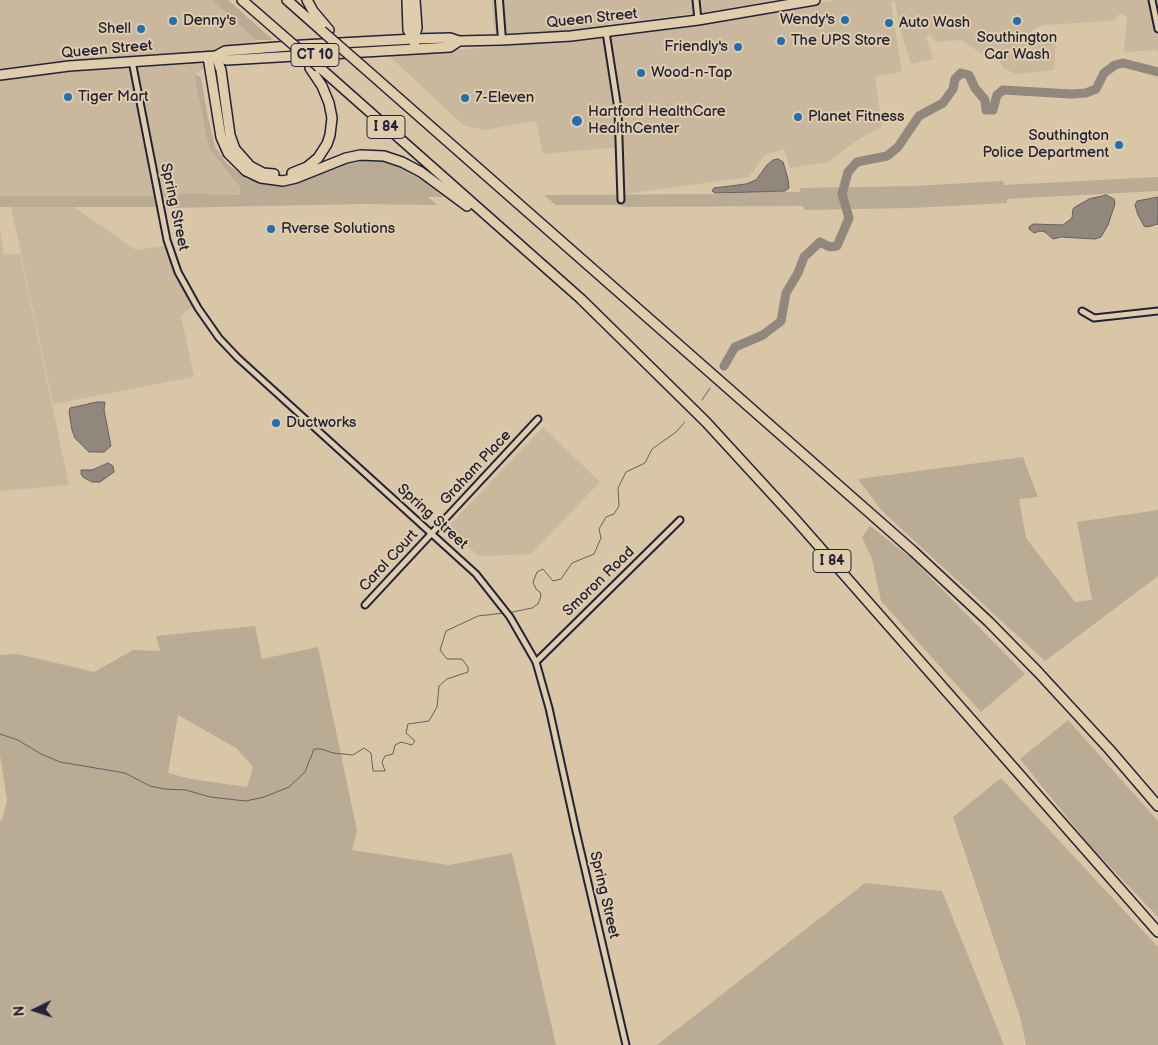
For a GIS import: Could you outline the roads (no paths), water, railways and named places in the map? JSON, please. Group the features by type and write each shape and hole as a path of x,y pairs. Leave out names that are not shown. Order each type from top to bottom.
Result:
{"highway":[{"path":"212,56 220,70 230,135 235,149 244,161 256,170 276,175 294,172 313,163 323,152 330,136 332,118 329,103 322,86 314,68 281,34 242,0"},
{"path":"287,0 326,30"},
{"path":"307,0 326,30"},
{"path":"407,0 408,30 414,43"},
{"path":"414,43 417,28 415,0"},
{"name":"Queen Street","path":"0,75 69,66 212,56 225,51 414,43 450,38 459,41 502,40 606,32 698,20 799,1 815,0"},
{"name":"I 84","path":"326,30 362,66 964,598 1062,698 1158,806"},
{"path":"212,56 221,137 228,153 246,171 261,178 283,181 296,178 346,158 360,155 375,156 402,162 421,172 479,212"},
{"name":"I 84","path":"314,68 454,187 479,212 529,252 676,390 736,454 1158,932"}],"street":[{"path":"499,0 502,40"},
{"path":"696,0 698,20"},
{"path":"1152,0 1158,29"},
{"path":"606,32 618,110 621,200"},
{"name":"Spring Street","path":"132,61 166,240 178,272 198,308 219,338 238,358 476,574 510,617 536,662 549,708 626,1045"},
{"path":"1082,311 1094,318 1158,311"},
{"name":"Graham Place","path":"432,534 538,419"},
{"name":"Smoron Road","path":"536,662 680,520"},
{"name":"Carol Court","path":"365,605 432,534"}],"waterway":[{"path":"724,366 735,347 763,335 781,321 786,293 798,273 804,257 820,242 830,247 837,246 849,218 842,194 848,172 857,162 887,156 898,147 919,116 943,103 953,89 955,79 961,73 969,75 975,88 985,100 986,110 993,110 997,95 1003,90 1071,94 1086,93 1096,89 1104,73 1115,65 1123,63 1158,72"},
{"path":"702,400 710,388"},
{"path":"508,613 532,608 538,604 541,596 533,582 537,572 543,569 553,581 561,579 572,563 594,554 601,538 599,529 606,517 614,514 619,506 618,488 626,472 645,463 652,449 676,432 685,422"},
{"path":"0,734 18,740 41,754 60,762 125,773 150,786 164,789 186,790 210,797 246,801 264,797 289,787 305,772 314,749 353,755 364,748 371,753 373,771 385,771 382,762 385,756 393,754 395,745 401,742 412,745 415,741 406,733 408,724 429,721 437,707 439,686 447,679 468,672 468,667 462,659 447,659 440,650 446,631 478,616 504,613"}],"place":[{"name":"Wendy's","path":"845,20"},
{"name":"Denny's","path":"173,21"},
{"name":"Southington Car Wash","path":"1017,21"},
{"name":"Auto Wash","path":"889,23"},
{"name":"Shell","path":"141,29"},
{"name":"The UPS Store","path":"781,41"},
{"name":"Friendly's","path":"738,47"},
{"name":"Wood-n-Tap","path":"641,73"},
{"name":"Tiger Mart","path":"68,97"},
{"name":"7-Eleven","path":"465,98"},
{"name":"Planet Fitness","path":"798,117"},
{"name":"Hartford HealthCare HealthCenter","path":"577,121"},
{"name":"Southington Police Department","path":"1119,145"},
{"name":"Rverse Solutions","path":"271,229"},
{"name":"Ductworks","path":"276,423"}]}
